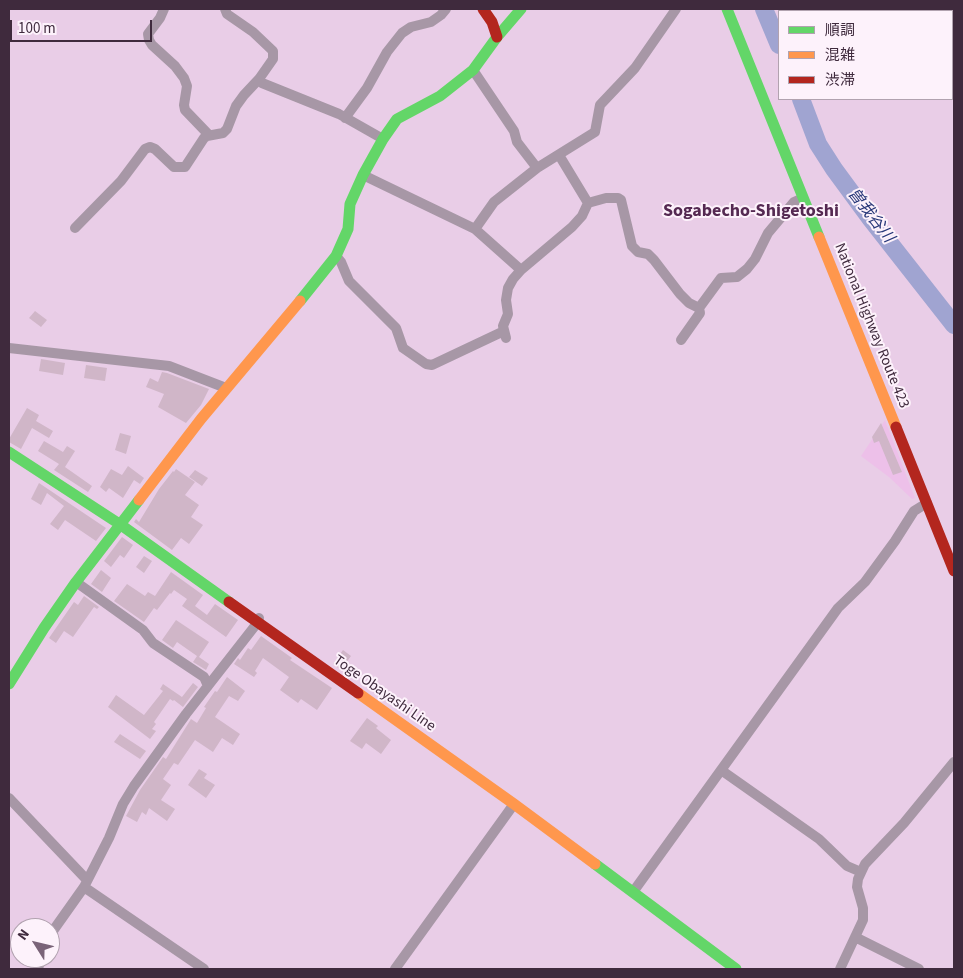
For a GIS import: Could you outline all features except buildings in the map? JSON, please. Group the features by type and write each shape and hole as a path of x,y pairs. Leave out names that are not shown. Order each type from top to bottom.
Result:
{"main road":[{"path":"483,9 492,22 497,37"},
{"path":"9,684 76,582 226,388 288,316 336,256 348,229 350,204 363,175 383,139 397,119 440,96 473,70 497,37 521,9"},
{"name":"National Highway Route 423","path":"727,9 954,571"},
{"name":"Toge Obayashi Line","path":"9,452 259,618 736,969"}],"street":[{"path":"164,9 148,34 149,40 152,46 175,66 184,78 187,86 185,110 209,135"},
{"path":"75,228 110,190 121,181 145,150 155,149 174,167 185,166 204,138 209,135 223,133 227,129 236,106 260,79 273,59 273,51 253,32 227,14 226,9"},
{"path":"345,118 367,88 387,52 402,33 411,26 431,22 446,9"},
{"path":"475,229 494,202 537,168 595,132 600,105 634,68 676,9"},
{"path":"473,70 514,131 517,142 537,168"},
{"path":"260,79 262,83 311,102 383,139"},
{"path":"560,155 588,203"},
{"path":"363,175 475,229 521,270"},
{"path":"336,256 341,262 349,281 396,328 403,348 426,364 432,365 505,334 503,326 508,314 506,300 508,288 521,270 572,227 582,216 588,203 606,198 618,198 622,200 632,246 638,252 648,254 680,294 689,303 699,308"},
{"path":"682,340 700,313 699,308 721,278 737,277 747,269 755,259 768,233 794,202 803,198"},
{"path":"9,348 169,366 226,388"},
{"path":"633,892 838,608 866,582 914,511 927,503"},
{"path":"76,582 143,630 153,643 204,677 208,686"},
{"path":"60,921 86,883 109,838 123,804 134,786 259,618"},
{"path":"840,969 863,920 863,908 857,887 865,864 904,823 954,762"},
{"path":"721,770 819,839 846,866 861,872"},
{"path":"9,798 86,883 204,969"},
{"path":"395,969 514,804"},
{"path":"855,937 919,969"}],"shaded area":[{"path":"885,420 915,498 912,499 889,477 861,456"}],"waterway":[{"name":"曽我谷川","path":"764,9 778,43"},
{"name":"曽我谷川","path":"801,100 818,144 834,169 954,325"}],"traffic: fast":[{"path":"300,301 336,256 348,229 350,204 363,175 383,139 397,119 440,96 473,70 497,37 521,9"},
{"path":"727,9 819,237"},
{"path":"9,452 121,525 229,602"},
{"path":"9,684 76,582 139,500"},
{"path":"595,864 736,969"}],"traffic: slow":[{"path":"819,237 896,427"},
{"path":"139,500 201,419 300,301"},
{"path":"358,693 595,864"}],"traffic: jam":[{"path":"483,9 492,22 497,37"},
{"path":"896,427 954,571"},
{"path":"229,602 358,693"}],"district":[{"name":"Sogabecho-Shigetoshi","path":"751,212"}]}
